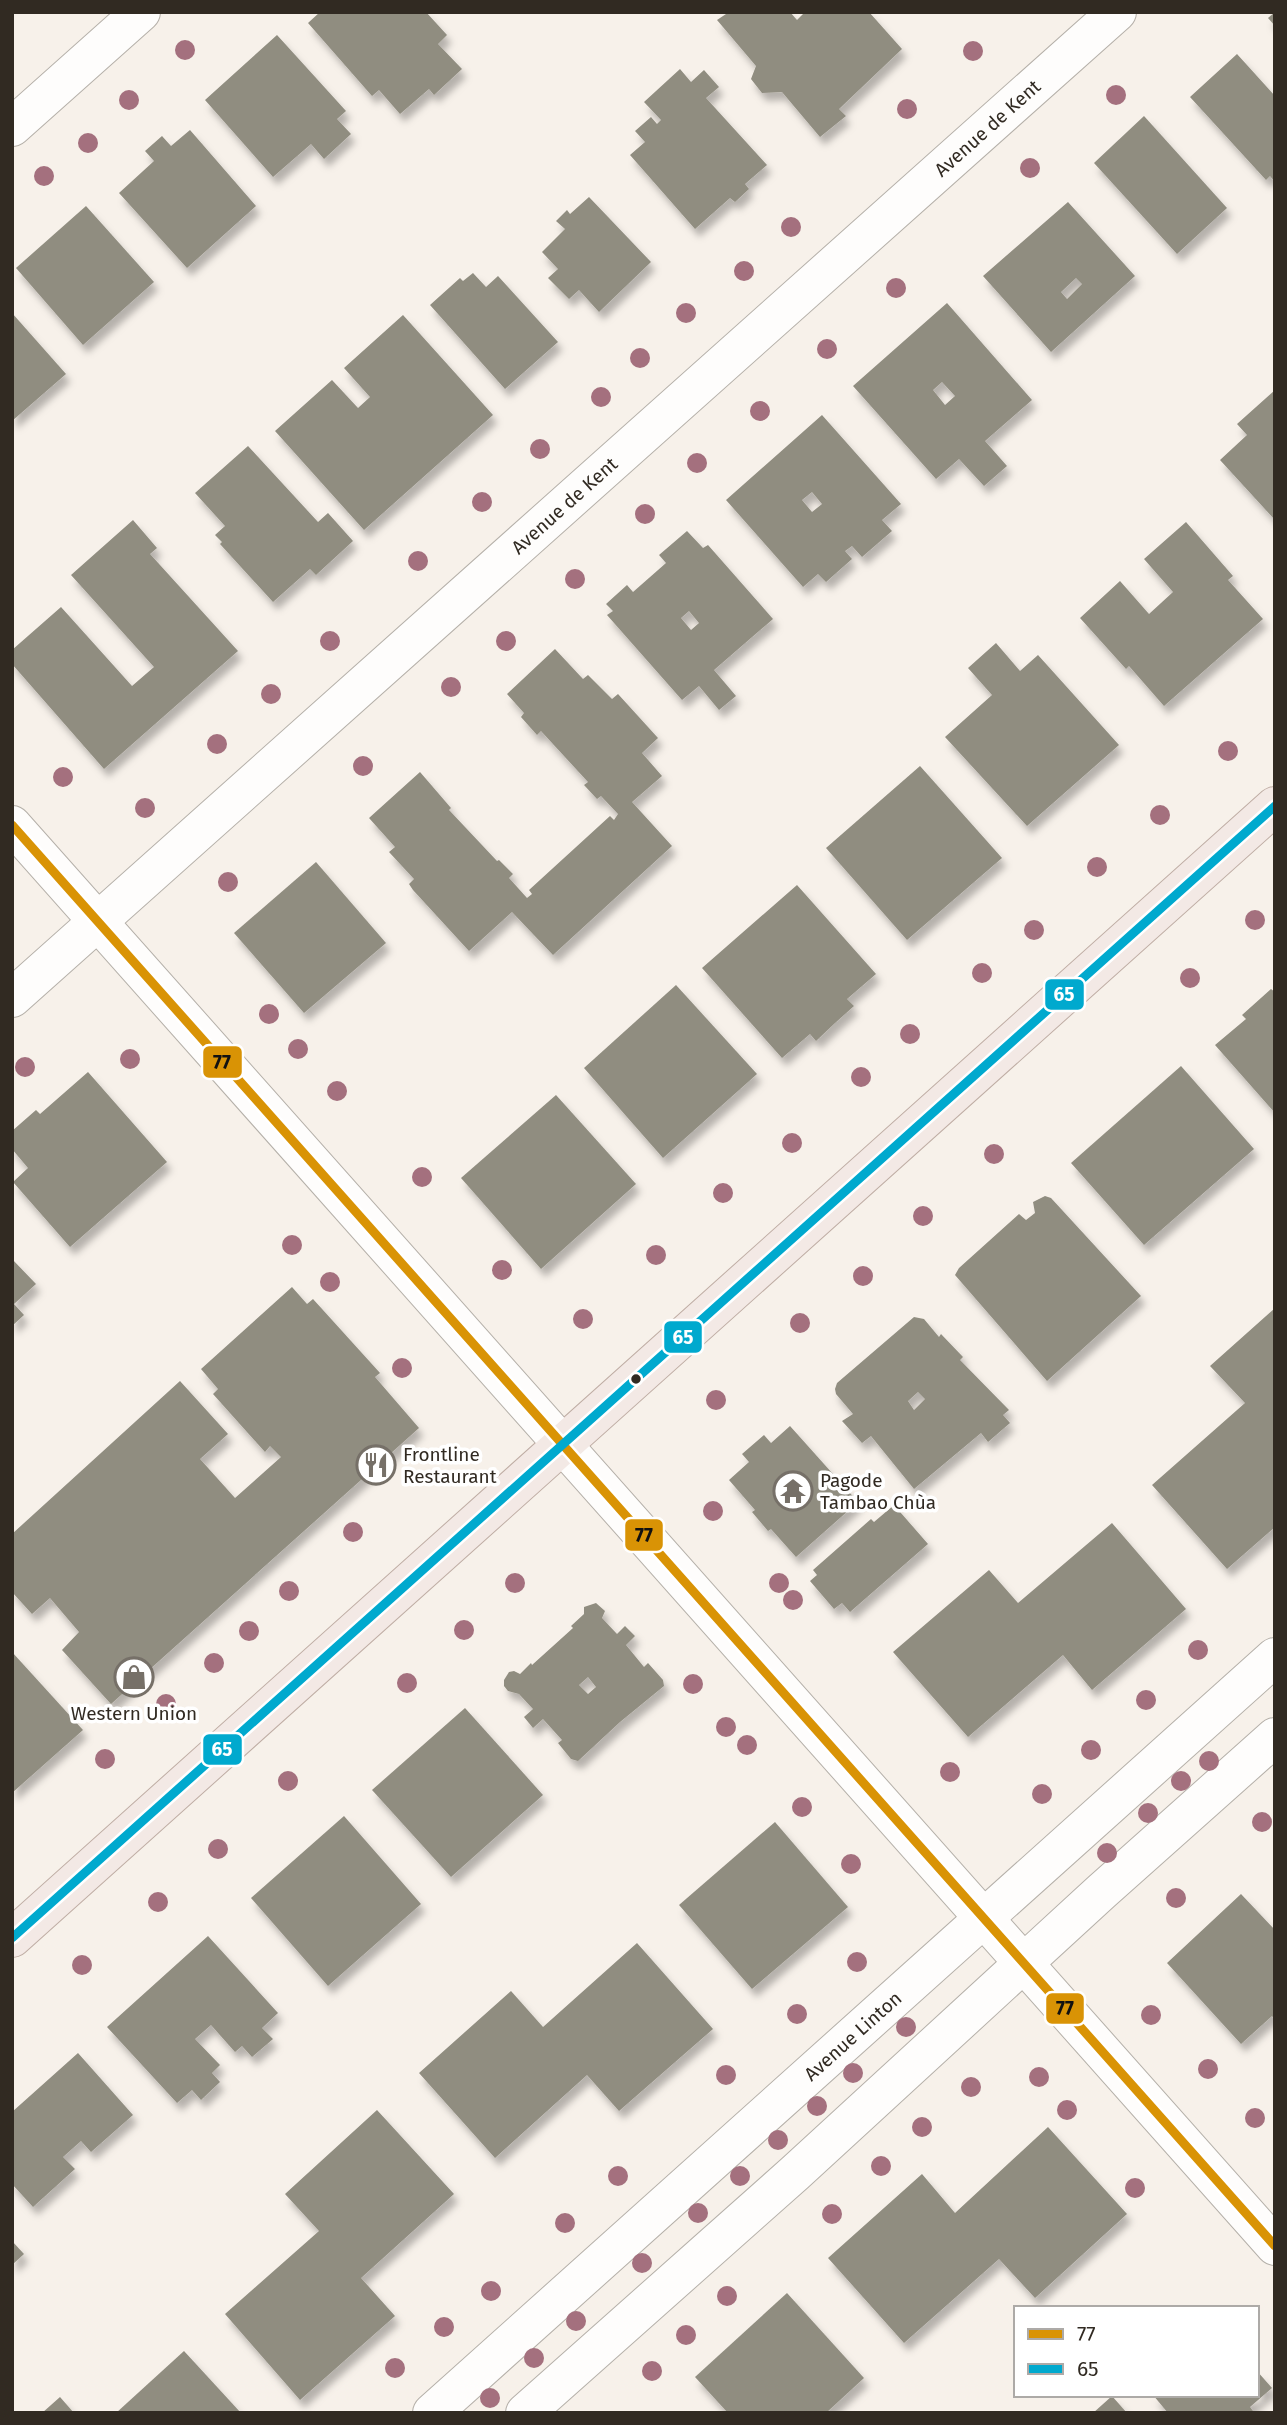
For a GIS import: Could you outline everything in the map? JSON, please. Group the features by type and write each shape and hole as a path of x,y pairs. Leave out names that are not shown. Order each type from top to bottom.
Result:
{"main road":[{"path":"12,1938 1275,806"}],"street":[{"path":"12,127 142,12"},
{"name":"Avenue de Kent","path":"12,998 1117,12"},
{"path":"12,825 1026,1962 1275,2246"},
{"name":"Avenue Linton","path":"432,2413 1275,1657"},
{"path":"525,2413 795,2173 1275,1737"}],"building":[{"path":"320,12 426,12 447,35 438,44 462,69 434,95 429,89 400,114 379,90 372,96 308,23"},
{"path":"729,12 790,12 797,20 805,12 869,12 902,49 839,109 846,116 820,137 782,92 762,93 751,79 756,66 717,20"},
{"path":"1275,12 1275,26 1268,18"},
{"path":"277,35 346,111 337,119 351,134 324,159 311,144 273,177 205,100"},
{"path":"1237,54 1275,96 1275,182 1270,176 1266,180 1190,97"},
{"path":"680,69 691,82 704,70 719,87 706,98 767,165 745,184 749,189 735,202 730,198 695,229 630,155 645,142 635,131 651,117 657,124 661,120 644,102"},
{"path":"1144,116 1227,208 1177,254 1094,163"},
{"path":"190,130 256,206 187,268 119,193 154,161 145,151 162,136 171,146"},
{"path":"589,197 651,262 599,312 579,290 569,299 548,278 558,269 542,252 565,229 556,221 567,210 570,214"},
{"path":"1068,202 1135,276 1051,352 983,276","holes":["1076,278 1082,284 1067,299 1061,292"]},
{"path":"86,206 154,282 83,345 16,268"},
{"path":"473,273 486,287 498,276 558,342 505,389 430,305 460,278 463,281"},
{"path":"947,303 1032,400 985,441 1007,466 984,486 959,459 936,479 853,386","holes":["942,382 955,396 945,405 933,390"]},
{"path":"12,313 66,374 12,421"},
{"path":"403,315 493,415 364,530 275,431 332,380 358,408 370,397 344,368"},
{"path":"1275,390 1275,520 1220,460 1247,435 1237,424"},
{"path":"822,415 901,504 882,520 892,531 862,557 852,546 845,551 852,559 826,582 818,574 803,587 726,500","holes":["812,492 822,504 812,512 802,500"]},
{"path":"248,446 318,522 328,513 353,541 316,575 310,569 273,602 220,544 222,542 215,535 225,526 195,493"},
{"path":"133,520 157,548 150,554 238,651 104,769 12,664 12,650 61,607 132,686 154,667 71,575"},
{"path":"1186,522 1233,576 1228,580 1263,619 1164,706 1129,666 1126,669 1080,618 1120,581 1149,614 1173,592 1144,559"},
{"path":"687,531 703,548 708,545 773,619 714,670 736,696 719,710 699,686 682,700 607,615 613,611 606,604 627,585 633,592 666,563 659,555","holes":["689,611 699,623 691,630 681,618"]},
{"path":"996,643 1020,671 1038,655 1119,745 1027,826 945,737 992,695 968,668"},
{"path":"555,649 583,679 588,675 612,699 618,694 658,738 642,753 662,776 632,802 672,846 553,955 512,912 469,951 413,890 409,884 414,879 389,852 395,847 369,818 420,772 451,808 449,810 497,861 513,874 509,878 527,898 532,894 529,890 610,816 614,820 618,814 601,796 597,799 584,785 588,782 541,731 537,735 521,717 524,713 507,694"},
{"path":"920,766 1002,858 907,940 826,848"},
{"path":"316,862 386,943 304,1013 234,933"},
{"path":"797,885 876,974 847,999 854,1006 816,1041 810,1034 782,1058 702,968"},
{"path":"676,985 757,1074 663,1158 584,1068"},
{"path":"1271,989 1275,992 1275,1113 1215,1045 1246,1019 1242,1015"},
{"path":"1181,1066 1254,1149 1144,1245 1071,1163"},
{"path":"88,1072 167,1162 70,1247 13,1182 28,1168 12,1149 12,1131 36,1110 40,1114"},
{"path":"556,1095 636,1184 541,1269 461,1178"},
{"path":"1045,1196 1051,1198 1141,1296 1047,1381 955,1275 959,1268 1019,1214 1026,1220 1035,1213 1033,1202"},
{"path":"12,1259 36,1284 14,1304 24,1315 12,1326"},
{"path":"292,1287 307,1304 313,1299 380,1373 375,1377 419,1428 111,1704 62,1650 79,1632 50,1598 32,1614 12,1592 12,1534 180,1381 228,1434 200,1459 235,1498 281,1457 270,1446 265,1452 213,1394 218,1389 201,1369"},
{"path":"1275,1308 1275,1527 1227,1569 1152,1485 1245,1403 1210,1366"},
{"path":"914,1317 924,1319 939,1337 941,1334 963,1357 960,1360 1009,1410 1003,1415 1010,1423 988,1442 981,1433 914,1489 871,1436 862,1443 842,1421 853,1414 836,1394 837,1383","holes":["918,1392 925,1399 914,1410 908,1401"]},
{"name":"Pagode Tambao Chùa","path":"790,1426 858,1502 796,1557 771,1529 768,1531 752,1512 755,1510 729,1480 749,1462 742,1454 764,1435 771,1443"},
{"path":"894,1505 928,1544 850,1612 842,1603 834,1609 810,1581 817,1575 813,1570 871,1519 874,1522"},
{"path":"1112,1523 1186,1609 1092,1690 1063,1655 968,1737 893,1652 989,1570 1018,1603"},
{"path":"596,1603 605,1611 602,1618 617,1634 625,1626 635,1636 626,1645 644,1667 648,1663 663,1680 664,1686 578,1761 571,1759 558,1743 562,1740 543,1719 533,1728 524,1717 533,1709 519,1694 508,1691 504,1680 509,1672 520,1674 531,1663 532,1665 573,1628 571,1626 584,1614 584,1607","holes":["588,1677 596,1687 588,1694 579,1685"]},
{"path":"12,1652 83,1730 12,1793"},
{"path":"465,1708 543,1795 451,1877 372,1790"},
{"path":"344,1816 421,1904 328,1986 251,1898"},
{"path":"775,1822 848,1907 752,1989 679,1905"},
{"path":"1241,1894 1275,1930 1275,2020 1272,2016 1241,2044 1167,1963"},
{"path":"208,1936 278,2013 262,2028 273,2039 252,2057 242,2046 235,2052 211,2025 195,2039 220,2065 212,2073 220,2082 201,2100 192,2090 177,2103 107,2027"},
{"path":"637,1943 713,2029 619,2111 587,2075 495,2158 419,2073 511,1991 543,2027"},
{"path":"78,2053 133,2115 91,2152 81,2141 63,2157 75,2169 33,2207 12,2184 12,2112"},
{"path":"377,2110 454,2194 361,2278 395,2316 300,2400 225,2314 319,2231 285,2194"},
{"path":"1048,2127 1127,2214 1035,2298 999,2259 904,2343 828,2258 922,2174 955,2213"},
{"path":"12,2241 24,2254 12,2265"},
{"path":"787,2293 864,2378 826,2413 728,2413 695,2377"},
{"path":"184,2351 241,2413 116,2413"},
{"path":"1259,2373 1272,2388 1250,2407 1253,2411 1251,2413 1168,2413 1155,2397 1259,2397"},
{"path":"60,2397 74,2413 42,2413"},
{"path":"1113,2397 1127,2413 1093,2413"}],"transit line":[{"name":"65","path":"12,1938 1275,806"},
{"name":"77","path":"12,825 1275,2246"}],"place":[{"name":"Frontline Restaurant","path":"376,1465"},
{"name":"Pagode Tambao Chùa","path":"793,1491"},
{"name":"Western Union","path":"134,1677"}]}
